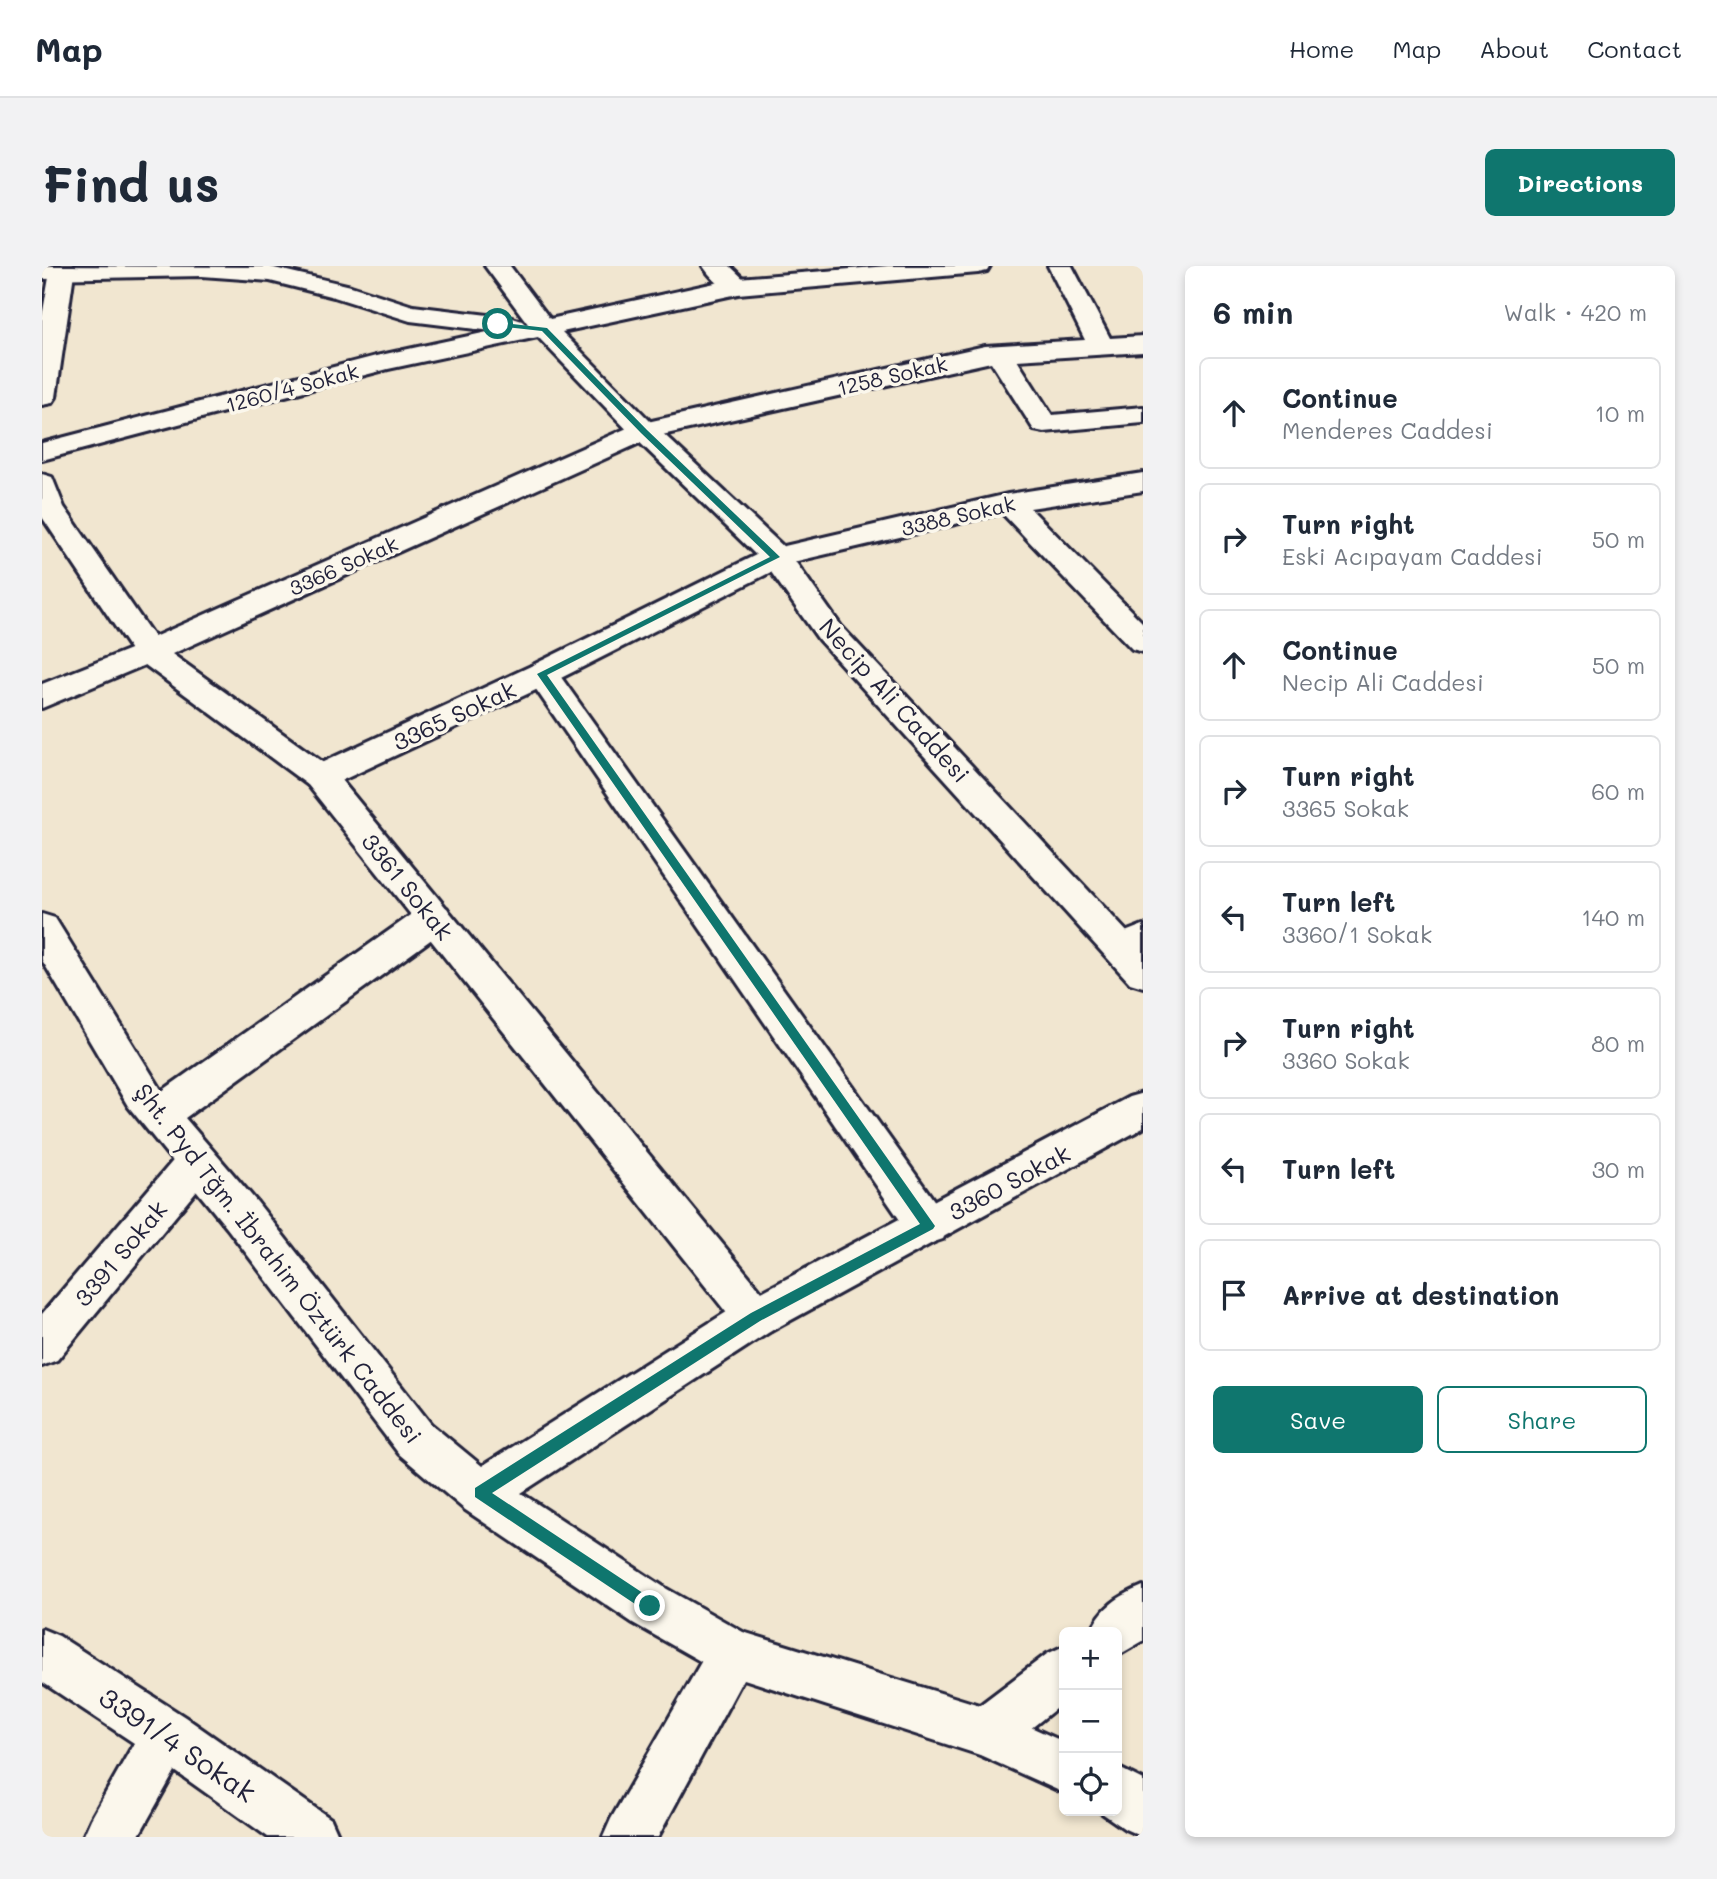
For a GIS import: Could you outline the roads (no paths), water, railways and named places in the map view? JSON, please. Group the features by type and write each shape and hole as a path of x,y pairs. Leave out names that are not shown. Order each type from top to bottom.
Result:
{"street":[{"name":"Necip Ali Caddesi","path":"497,266 538,320 644,431 775,557 830,633 1136,953"},
{"path":"715,266 738,286"},
{"name":"1260/4 Sokak","path":"42,452 538,320 738,286 877,271 978,266"},
{"path":"1060,266 1101,346"},
{"path":"42,397 56,269 202,269 271,274 342,291 410,313 498,324 538,320"},
{"name":"1258 Sokak","path":"644,431 985,354 1143,344"},
{"path":"999,353 1044,424 1143,415"},
{"name":"3366 Sokak","path":"42,697 644,431"},
{"name":"3388 Sokak","path":"775,557 1008,503 1143,482"},
{"name":"3361 Sokak","path":"42,483 50,507 148,652 320,777 756,1317"},
{"path":"1008,503 1143,642"},
{"name":"3365 Sokak","path":"320,777 542,674 775,557"},
{"path":"542,674 929,1226"},
{"path":"159,1115 434,918"},
{"name":"Şht. Pyd Tğm. İbrahim Öztürk Caddesi","path":"42,928 142,1095 242,1215 415,1440 480,1493 650,1606 733,1653 986,1732 1059,1766"},
{"name":"3360 Sokak","path":"480,1493 756,1317 1143,1109"},
{"name":"3391 Sokak","path":"42,1346 197,1161"},
{"path":"1122,1627 1143,1611"},
{"name":"3391/4 Sokak","path":"42,1653 167,1735 313,1837"},
{"path":"629,1837 733,1653"},
{"path":"986,1732 1059,1675"},
{"path":"110,1837 167,1735"},
{"path":"1122,1796 1143,1811"}]}
